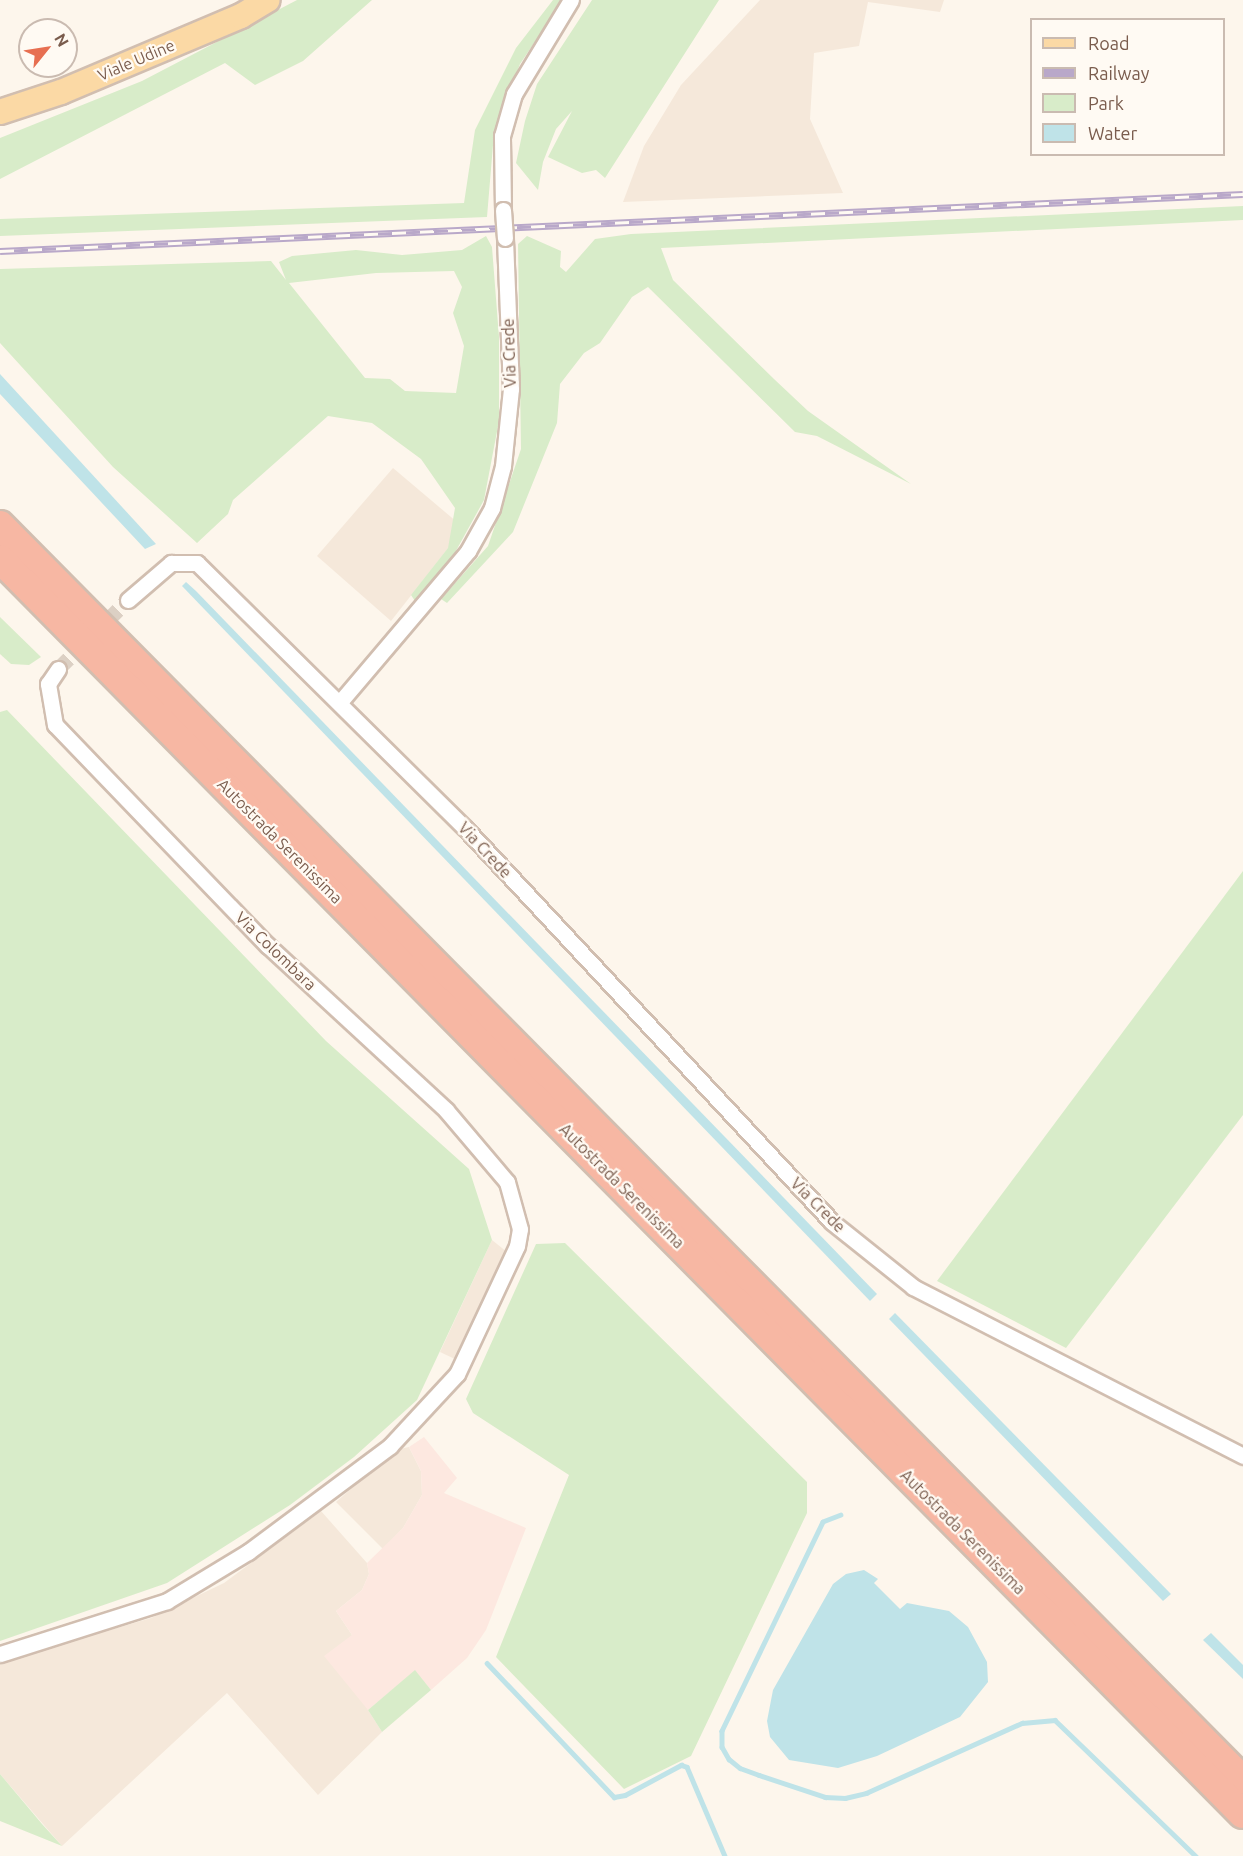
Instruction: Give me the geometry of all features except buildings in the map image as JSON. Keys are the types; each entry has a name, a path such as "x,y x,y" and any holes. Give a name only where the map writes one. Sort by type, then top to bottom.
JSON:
{"highway":[{"name":"Autostrada Serenissima","path":"0,525 1243,1780"},
{"name":"Autostrada Serenissima","path":"0,559 1243,1814"}],"main road":[{"name":"Viale Udine","path":"0,112 72,88 241,16 268,0"}],"street":[{"name":"Via Crede","path":"571,0 514,94 502,136 503,210 512,389 503,466 492,508 468,551 340,702 465,828 832,1222 913,1287 1243,1456"},
{"path":"128,600 171,563 197,563 340,702"},
{"name":"Via Colombara","path":"0,1654 166,1601 248,1552 390,1446 457,1374 517,1246 520,1229 507,1182 446,1110 268,946 55,725 48,684 58,669"}],"shaded area":[{"path":"760,0 944,0 940,12 868,2 859,46 814,53 810,119 843,193 623,202 644,146 681,85"},
{"path":"393,468 464,528 391,621 317,556"},
{"path":"492,1240 507,1252 457,1360 440,1352"},
{"path":"424,1437 457,1478 444,1493 526,1528 486,1630 467,1658 431,1690 415,1671 368,1710 324,1656 352,1635 336,1611 362,1590 369,1574 367,1563 403,1528 422,1495 421,1471 409,1447"},
{"path":"409,1447 421,1471 422,1495 403,1528 383,1549 336,1502 395,1450"},
{"path":"321,1511 367,1563 369,1574 362,1590 336,1611 352,1635 368,1710 382,1732 318,1795 227,1693 62,1846 0,1774 0,1662 151,1618 224,1583"}],"green space":[{"path":"297,0 372,0 303,61 255,85 225,63 0,179 0,138 142,81"},
{"path":"553,0 563,0 520,64 494,133 487,217 0,236 0,219 464,203 475,130 516,48"},
{"path":"592,0 719,0 605,178 596,170 582,173 548,157 572,111 556,129 543,162 538,190 516,163 525,121 537,84"},
{"path":"1243,206 1243,220 661,248 673,280 774,379 808,411 911,484 817,436 795,432 648,287 632,297 600,343 584,353 560,384 557,423 513,532 447,603 441,599 488,546 521,449 518,244 527,236 561,251 560,267 566,272 595,239 631,234"},
{"path":"486,236 492,247 499,337 499,421 484,500 452,558 415,601 411,595 448,548 455,508 421,459 372,423 328,416 233,500 228,514 197,543 113,467 0,343 0,269 271,261 286,280 279,262 292,256 356,250 402,255 462,250","holes":["454,271 462,287 453,313 464,346 456,393 405,391 390,379 365,378 289,283 376,273"]},
{"path":"0,617 41,657 29,665 11,664 0,654"},
{"path":"7,710 326,1041 469,1169 492,1240 417,1400 354,1457 290,1505 167,1583 0,1641 0,712"},
{"path":"1243,871 1243,1115 1066,1348 937,1281"},
{"path":"565,1243 807,1482 807,1513 691,1756 624,1789 496,1657 569,1475 473,1413 466,1399 536,1244"},
{"path":"415,1670 431,1690 382,1732 368,1710"},
{"path":"0,1774 42,1824 62,1846 0,1821"}],"water":[{"path":"0,374 156,544 145,549 0,394"},
{"path":"186,582 877,1294 870,1301 182,586"},
{"path":"895,1313 1171,1594 1163,1601 889,1319"},
{"path":"864,1570 878,1579 874,1583 900,1609 907,1603 949,1611 968,1627 987,1662 988,1682 960,1717 877,1756 838,1768 789,1760 770,1737 767,1721 773,1690 833,1584 846,1574"},
{"path":"1211,1633 1243,1665 1243,1679 1203,1640"}],"waterway":[{"path":"841,1515 823,1522 722,1731 722,1747 729,1759 740,1768 759,1775 825,1797 845,1798 866,1793 1022,1723 1055,1720 1196,1856"},
{"path":"487,1663 614,1797 625,1795 681,1765 687,1767 725,1856"}],"tunnel":[{"path":"58,669 128,600"}],"railway":[{"path":"0,251 1243,194"}]}
